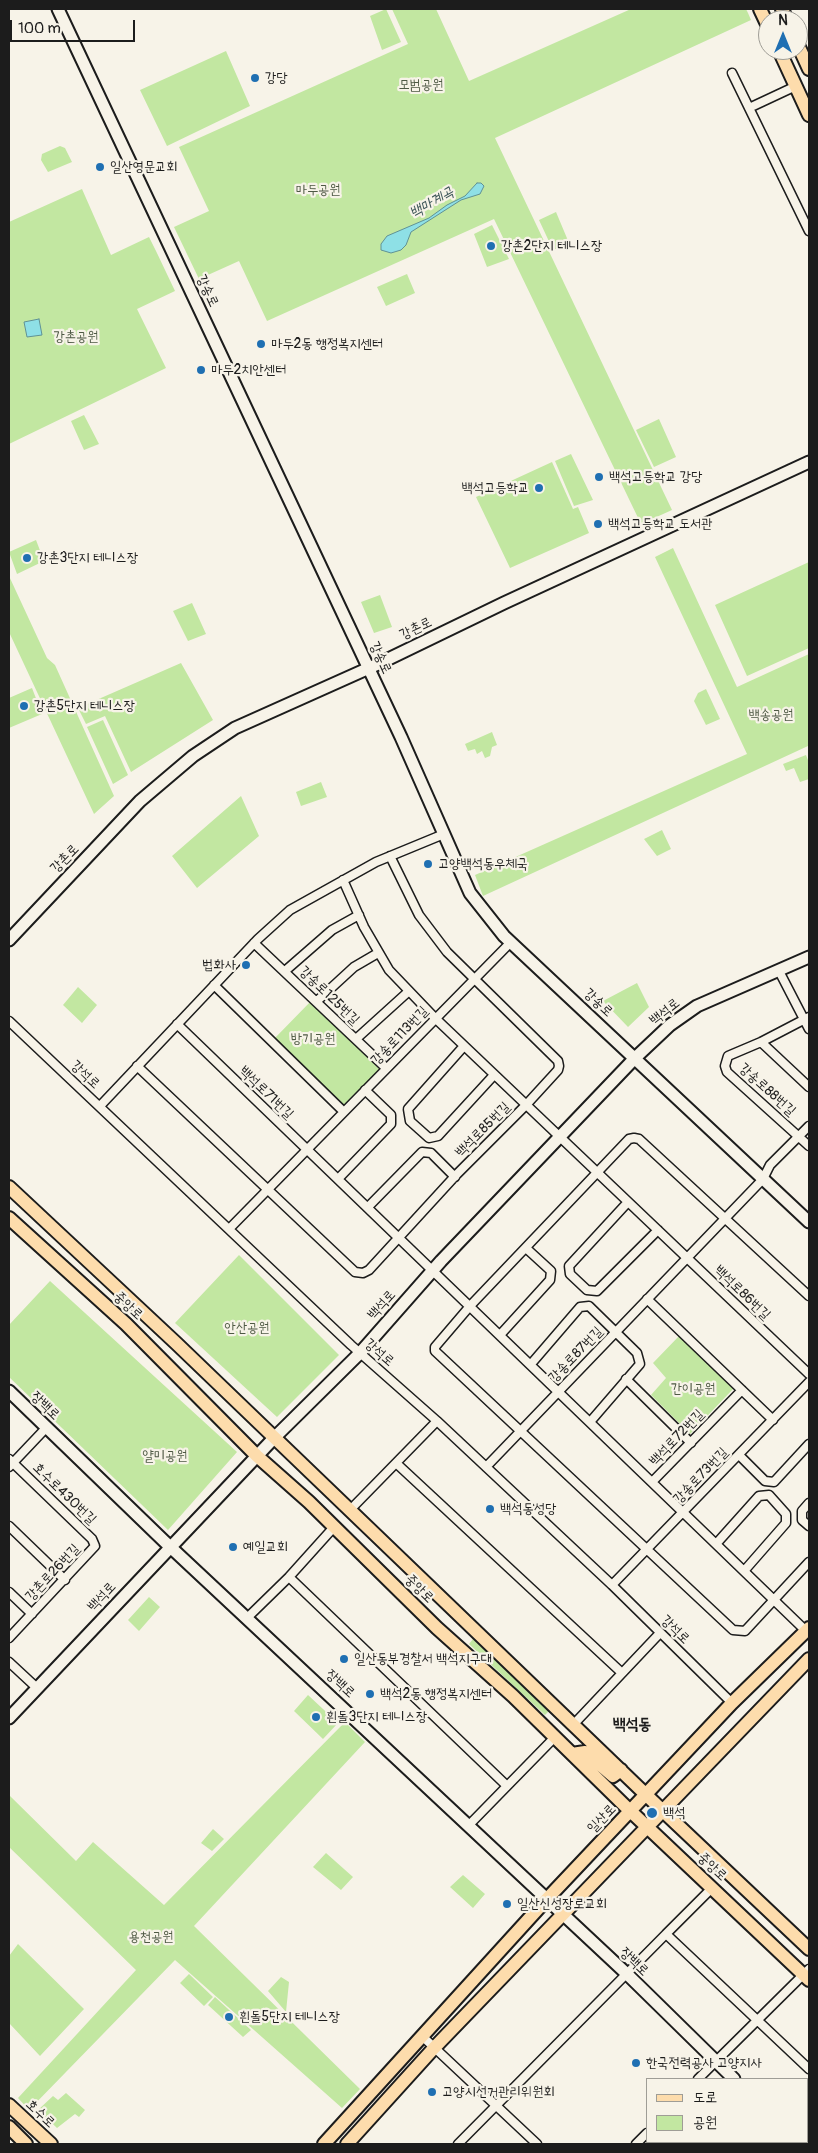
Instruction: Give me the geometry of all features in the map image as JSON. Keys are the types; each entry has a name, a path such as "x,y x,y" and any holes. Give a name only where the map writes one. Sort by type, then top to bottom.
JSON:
{"main road":[{"name":"강송로","path":"58,9 368,668 470,893 511,942 809,1222"},
{"path":"784,60 809,115"},
{"name":"강촌로","path":"9,940 140,801 192,756 234,728 368,668 504,602 809,462"},
{"name":"백석로","path":"9,1718 274,1438 360,1353 433,1270 634,1058 670,1025 697,1006 809,957"},
{"name":"중앙로","path":"9,1187 809,1949"},
{"name":"중앙로","path":"9,1218 126,1324 257,1456 334,1527 437,1628 555,1736 630,1811 712,1888 808,1975"},
{"name":"장백로","path":"9,1391 170,1547 628,1975 733,2078"},
{"name":"일산로","path":"324,2144 546,1900 732,1703 808,1630"},
{"path":"347,2144 434,2048 664,1812 809,1659"},
{"path":"572,1754 584,1752 613,1776 621,1770"},
{"name":"호수로","path":"9,2105 51,2144"},
{"path":"9,2127 26,2144"}],"street":[{"path":"732,73 808,226"},
{"path":"749,108 796,86"},
{"path":"100,1106 254,942 290,910 390,856 444,834"},
{"path":"390,856 420,915 435,937 558,1061 558,1070 526,1105"},
{"name":"백석로85번길","path":"343,880 378,953 389,970 435,1018 560,1137"},
{"path":"285,971 332,930 359,915"},
{"name":"강송로125번길","path":"254,942 317,1000 386,1068"},
{"name":"강송로113번길","path":"230,1228 511,942"},
{"path":"317,1000 354,967 378,953"},
{"path":"779,971 806,1018 809,1030"},
{"path":"214,985 344,1112"},
{"path":"356,1039 409,991"},
{"path":"806,1018 761,1042 809,1086"},
{"name":"강석로","path":"9,1021 360,1353 437,1421 612,1585 732,1703"},
{"name":"백석로71번길","path":"177,1024 433,1270"},
{"name":"강송로88번길","path":"761,1042 728,1056 725,1059 728,1072 809,1146"},
{"name":"백석로85번길","path":"464,1046 408,1109 410,1121 428,1138 438,1136 494,1075"},
{"path":"137,1066 204,1127 355,1272 363,1273 369,1270 456,1175 431,1154 422,1152 368,1208"},
{"path":"338,1179 392,1124 391,1115 366,1090"},
{"name":"백석로85번길","path":"456,1175 526,1105"},
{"name":"강송로88번길","path":"763,1178 770,1165 809,1126"},
{"name":"백석로86번길","path":"560,1137 809,1374"},
{"path":"809,1296 789,1275 639,1139 629,1139 598,1174 470,1306 435,1347 435,1351 522,1430 733,1630 745,1631 809,1562"},
{"name":"강송로87번길","path":"486,1467 763,1178"},
{"path":"628,1202 569,1266 570,1274 587,1290 597,1291 658,1230"},
{"path":"500,1334 550,1280 551,1271 527,1248"},
{"name":"백석로72번길","path":"433,1270 774,1600 808,1630"},
{"path":"647,1299 773,1420"},
{"path":"530,1364 580,1307 589,1306 637,1353 640,1364 590,1422"},
{"path":"626,1379 691,1442"},
{"name":"강송로73번길","path":"612,1585 809,1382"},
{"name":"백석로72번길","path":"652,1482 742,1390"},
{"path":"350,1510 437,1421"},
{"name":"호수로430번길","path":"46,1428 10,1463 92,1539 95,1546"},
{"path":"739,1455 764,1481 774,1482 809,1444"},
{"path":"396,1463 622,1673"},
{"path":"716,1544 759,1496 769,1495 786,1514 786,1523 744,1571"},
{"path":"809,1503 802,1511 802,1520 809,1526"},
{"path":"9,1526 65,1580"},
{"path":"247,1618 289,1577 334,1527"},
{"name":"강촌로26번길","path":"9,1638 95,1546"},
{"path":"289,1577 506,1785"},
{"path":"9,1592 32,1614"},
{"path":"573,1725 660,1634"},
{"path":"9,1662 37,1688"},
{"path":"468,1826 555,1736"},
{"path":"458,2144 495,2105 628,1975 712,1888"},
{"path":"666,1934 809,2069"},
{"path":"699,2078 758,2020 808,1975"},
{"path":"422,2036 537,2144"},
{"path":"636,2144 646,2134"}],"green space":[{"path":"386,9 401,42 382,50 370,16"},
{"name":"마두공원","path":"392,9 436,9 469,81 631,9 746,9 751,20 495,138 672,510 641,524 494,219 267,321 239,261 199,279 174,227 209,211 179,147 408,44"},
{"path":"226,51 250,106 167,146 140,90"},
{"path":"60,146 65,148 72,162 48,172 41,160 42,154"},
{"name":"강촌공원","path":"82,189 111,255 149,237 175,291 137,309 166,368 9,444 9,222"},
{"path":"556,212 569,243 553,250 539,220"},
{"name":"강촌2단지 테니스장","path":"492,225 509,259 487,267 474,234"},
{"path":"407,274 415,293 386,306 377,287"},
{"path":"84,415 99,444 84,450 71,421"},
{"path":"659,419 676,457 654,467 636,430"},
{"path":"571,454 593,500 574,506 555,461"},
{"path":"552,462 573,509 578,507 589,533 510,568 476,497"},
{"name":"강촌3단지 테니스장","path":"36,540 44,561 17,574 9,552"},
{"name":"백송공원","path":"673,548 737,687 809,654 809,749 808,746 483,896 475,875 747,754 655,557"},
{"path":"809,562 809,648 747,676 715,605"},
{"path":"9,576 47,658 55,665 114,796 94,814 9,632"},
{"path":"380,595 392,627 374,633 361,602"},
{"path":"192,603 206,634 188,641 173,611"},
{"path":"181,663 213,720 131,772 105,716 86,724 78,708"},
{"name":"강촌5단지 테니스장","path":"32,688 42,714 9,728 9,698"},
{"path":"706,689 720,719 706,725 694,701 698,693"},
{"path":"103,720 128,775 113,784 87,727"},
{"path":"492,732 497,745 492,747 490,756 485,758 482,751 477,754 475,749 468,751 465,744"},
{"path":"806,755 809,763 809,779 800,782 794,768 786,771 783,764"},
{"path":"321,782 327,797 301,806 296,792"},
{"path":"241,796 259,836 197,888 172,856"},
{"path":"662,830 671,849 657,856 644,839"},
{"path":"637,983 649,1007 628,1027 603,1001"},
{"path":"78,987 97,1005 82,1023 63,1005"},
{"name":"방기공원","path":"312,1000 380,1070 345,1106 273,1040"},
{"name":"안산공원","path":"239,1255 339,1355 277,1417 175,1323"},
{"name":"얄미공원","path":"50,1281 237,1452 168,1530 9,1377 9,1325"},
{"name":"간이공원","path":"680,1335 734,1388 690,1434 651,1395 666,1378 653,1363"},
{"path":"149,1597 160,1607 139,1631 128,1620"},
{"path":"473,1639 549,1711 545,1715 469,1644"},
{"name":"흰돌3단지 테니스장","path":"308,1695 338,1723 323,1739 294,1711"},
{"name":"용천공원","path":"345,1722 365,1742 194,1926 360,2089 342,2108 175,1960 29,2110 18,2098 136,1970 9,1847 9,1795 76,1861 93,1842 164,1905"},
{"path":"213,1829 224,1839 212,1851 201,1843"},
{"path":"326,1853 353,1877 341,1890 313,1867"},
{"path":"463,1875 485,1894 473,1908 450,1887"},
{"path":"18,1944 84,2009 40,2056 9,2023 9,1956"},
{"path":"189,1974 213,1997 204,2006 180,1983"},
{"path":"281,1977 289,1982 286,2012 268,1991"},
{"name":"흰돌5단지 테니스장","path":"215,1997 251,2030 243,2037 208,2005"},
{"path":"66,2093 85,2110 79,2117 75,2114 57,2128 38,2110 53,2096 58,2100"}],"water":[{"path":"477,183 481,183 484,186 480,194 461,200 411,232 406,245 401,250 391,253 381,250 381,244 387,236 429,218 447,205 465,196"},
{"path":"39,319 42,335 27,337 24,322"}],"place":[{"name":"강당","path":"255,78"},
{"name":"일산영문교회","path":"100,167"},
{"name":"강촌2단지 테니스장","path":"491,246"},
{"name":"마두2동 행정복지센터","path":"261,344"},
{"name":"마두2치안센터","path":"201,370"},
{"name":"백석고등학교 강당","path":"599,477"},
{"name":"백석고등학교","path":"539,488"},
{"name":"백석고등학교 도서관","path":"598,524"},
{"name":"강촌3단지 테니스장","path":"27,558"},
{"name":"강촌5단지 테니스장","path":"24,706"},
{"name":"고양백석동우체국","path":"428,864"},
{"name":"법화사","path":"246,965"},
{"name":"백석동성당","path":"490,1509"},
{"name":"예일교회","path":"233,1547"},
{"name":"일산동부경찰서 백석지구대","path":"344,1659"},
{"name":"백석2동 행정복지센터","path":"370,1694"},
{"name":"흰돌3단지 테니스장","path":"316,1717"},
{"name":"백석","path":"652,1813"},
{"name":"일산신성장로교회","path":"507,1904"},
{"name":"흰돌5단지 테니스장","path":"229,2017"},
{"name":"한국전력공사 고양지사","path":"636,2063"},
{"name":"고양시선거관리위원회","path":"432,2092"}],"district":[{"name":"백석동","path":"632,1725"}],"park label":[{"name":"모범공원","path":"421,85"}],"water label":[{"name":"백마계곡","path":"432,203"}]}
